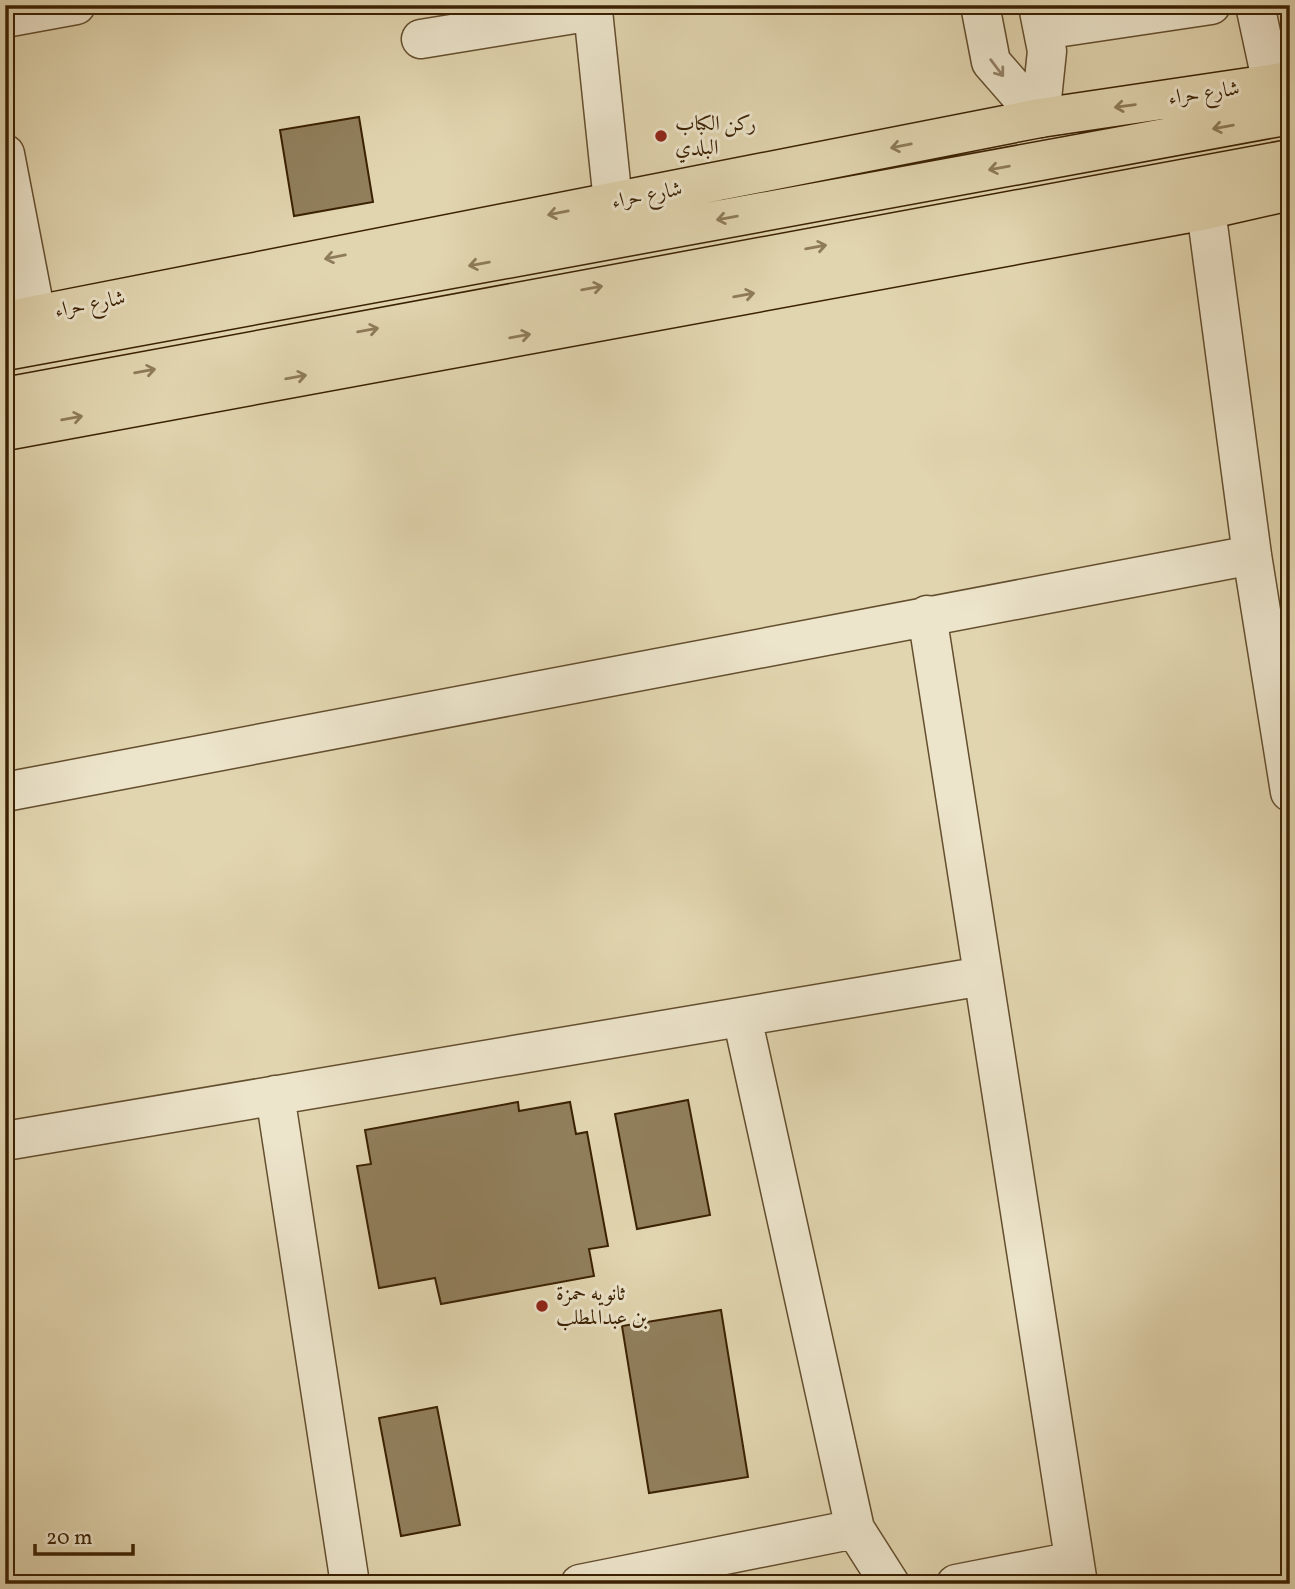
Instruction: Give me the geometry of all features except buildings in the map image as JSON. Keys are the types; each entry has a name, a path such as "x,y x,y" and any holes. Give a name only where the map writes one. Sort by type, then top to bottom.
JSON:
{"main road":[{"name":"شارع حراء","path":"21,318 1040,118 1284,93"},
{"name":"شارع حراء","path":"5,351 1284,93"},
{"path":"5,397 1290,159"},
{"path":"5,431 1206,210 1290,191"}],"street":[{"path":"5,18 76,5"},
{"path":"980,5 991,62 1040,118"},
{"path":"1040,118 1047,51 1041,18 1211,5"},
{"path":"1255,5 1284,93"},
{"path":"421,39 594,8 613,202"},
{"path":"5,154 21,318"},
{"path":"1206,210 1252,555 1290,792"},
{"path":"5,792 1252,555"},
{"path":"927,615 1076,1572 956,1584"},
{"path":"5,1141 983,976"},
{"path":"741,1017 855,1529 890,1584"},
{"path":"275,1095 350,1584"},
{"path":"580,1584 855,1529"}],"place":[{"name":"ركن الكباب البلدي","path":"661,136"},
{"name":"ثانويه حمزة بن عبدالمطلب","path":"542,1306"}]}
